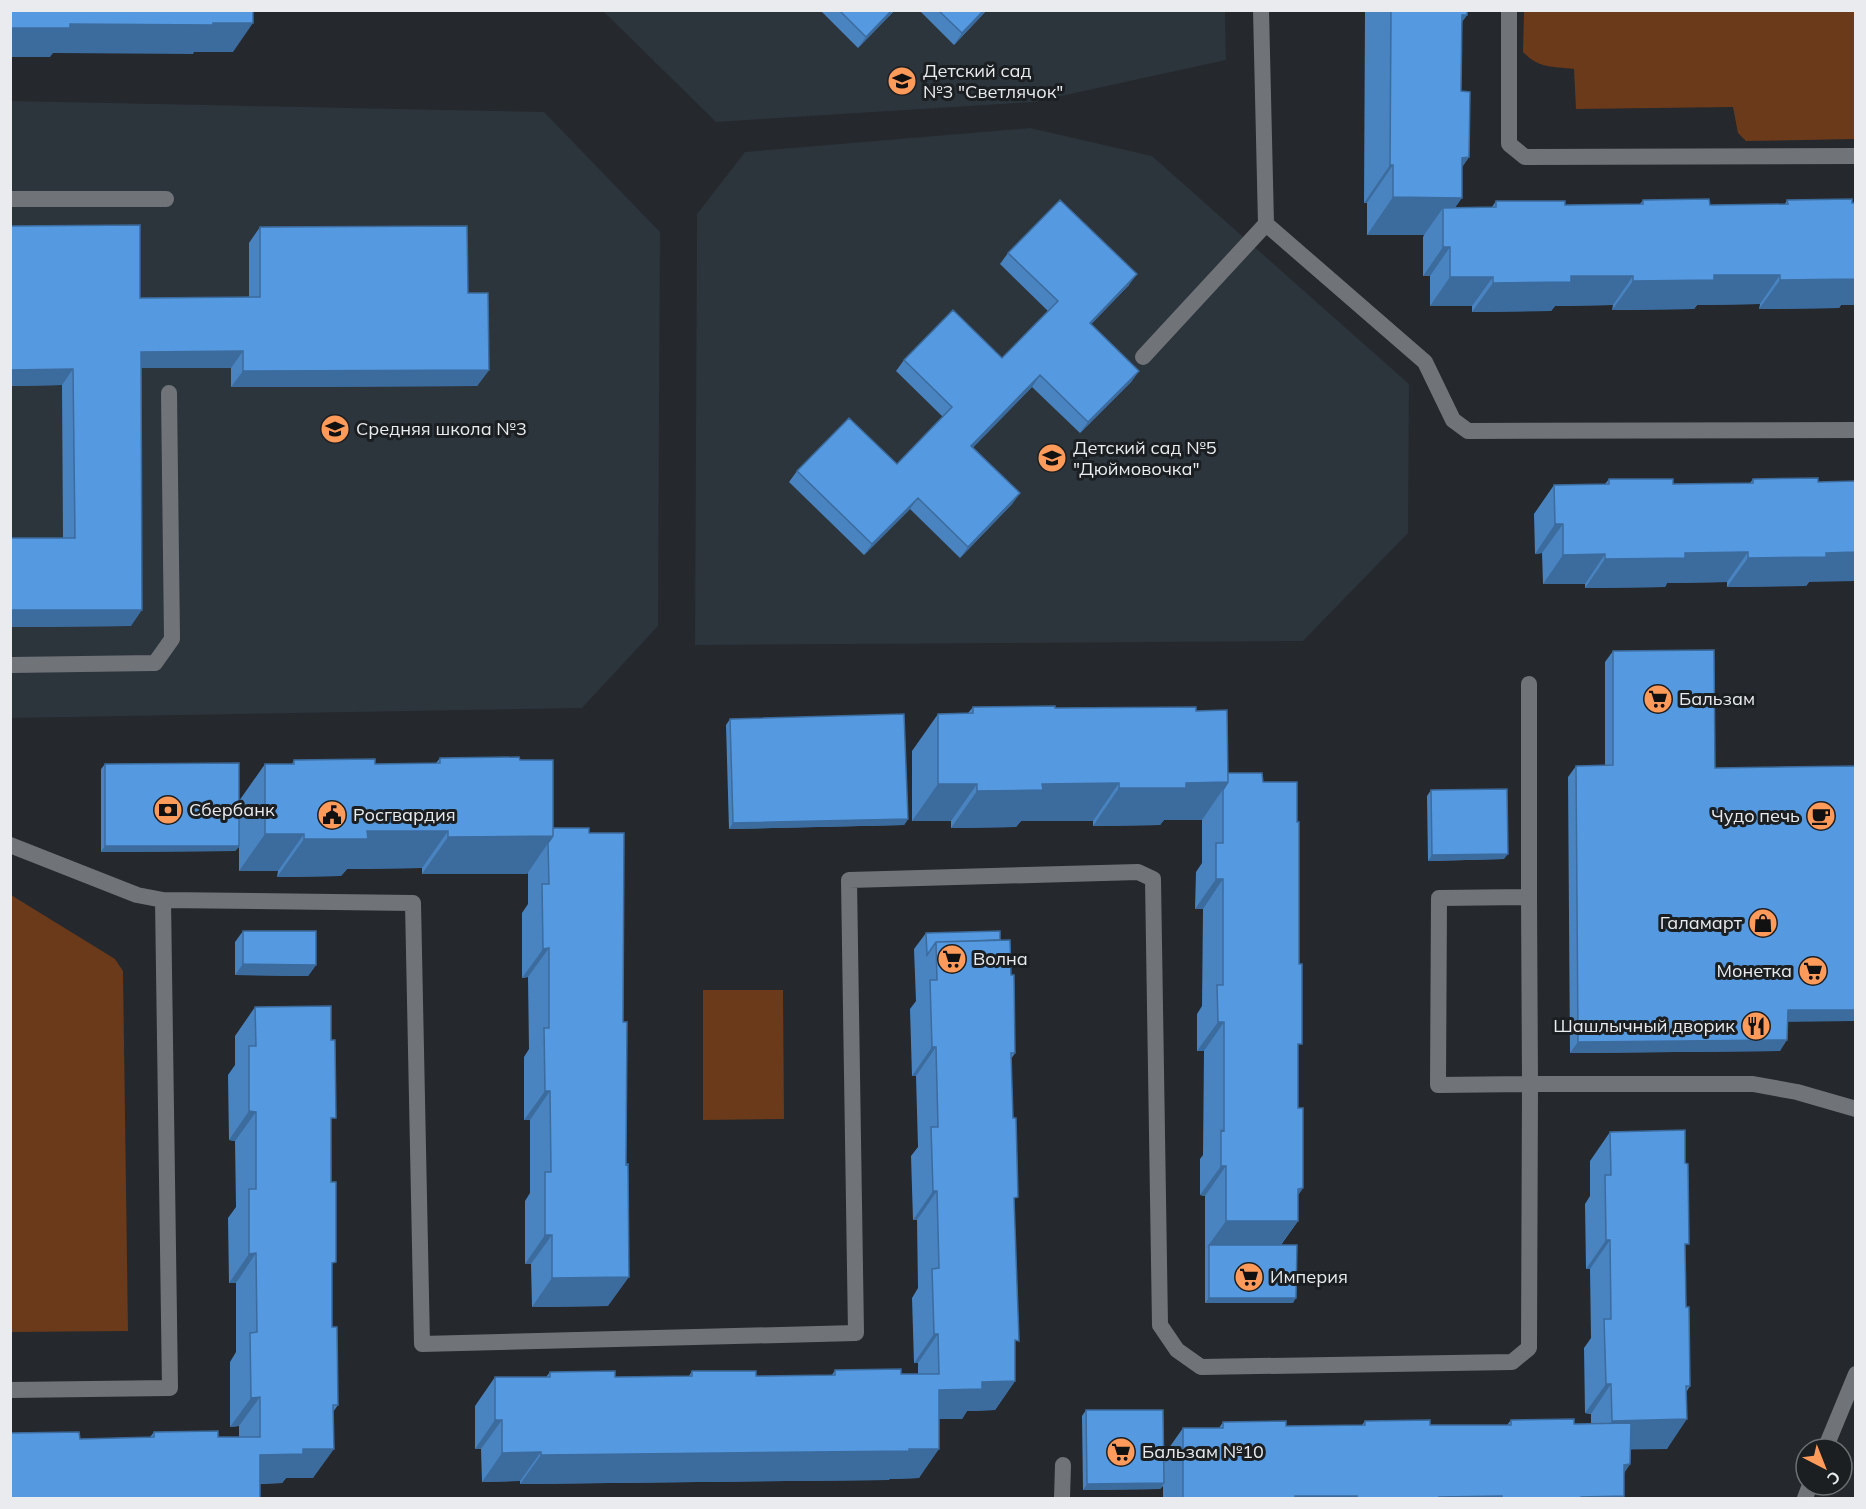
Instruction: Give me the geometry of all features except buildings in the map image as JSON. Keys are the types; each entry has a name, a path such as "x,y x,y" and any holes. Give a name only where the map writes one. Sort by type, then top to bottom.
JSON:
{"street":[{"path":"1143,357 1266,224 1261,10"},
{"path":"1509,10 1509,144 1525,157 1856,156"},
{"path":"10,199 166,200"},
{"path":"1266,224 1425,362 1453,420 1468,431 1856,430"},
{"path":"10,665 155,663 172,639 169,393"},
{"path":"10,845 137,895 163,900 413,903 422,1344 856,1333 849,880 1138,872 1152,879 1160,1325 1177,1350 1202,1367 1512,1362 1528,1348 1529,684"},
{"path":"1529,897 1438,898 1438,1085 1753,1084 1797,1092 1856,1109"},
{"path":"10,1390 170,1388 163,900"},
{"path":"1830,1437 1856,1374"},
{"path":"1062,1498 1063,1465"}],"shaded area":[{"name":"Детский сад №3 \"Светлячок\"","path":"603,11 1225,11 1226,60 1034,102 716,122"},
{"path":"1524,11 1855,11 1855,139 1746,141 1738,133 1733,107 1576,109 1574,69 1541,64 1523,52"},
{"name":"Средняя школа №3","path":"11,101 544,112 660,232 658,626 582,708 11,718"},
{"name":"Детский сад №5 \"Дюймовочка\"","path":"1030,128 1152,156 1409,384 1408,533 1303,641 695,645 697,214 745,152"},
{"path":"11,895 115,959 123,971 128,1331 11,1332"},
{"path":"703,990 783,990 784,1119 703,1120"}],"place":[{"name":"Детский сад №3 \"Светлячок\"","path":"902,81"},
{"name":"Средняя школа №3","path":"335,429"},
{"name":"Детский сад №5 \"Дюймовочка\"","path":"1052,458"},
{"name":"Бальзам","path":"1658,699"},
{"name":"Сбербанк","path":"168,810"},
{"name":"Росгвардия","path":"332,815"},
{"name":"Чудо печь","path":"1821,816"},
{"name":"Галамарт","path":"1763,923"},
{"name":"Волна","path":"952,959"},
{"name":"Монетка","path":"1813,971"},
{"name":"Шашлычный дворик","path":"1756,1026"},
{"name":"Империя","path":"1249,1277"},
{"name":"Бальзам №10","path":"1121,1452"}]}
